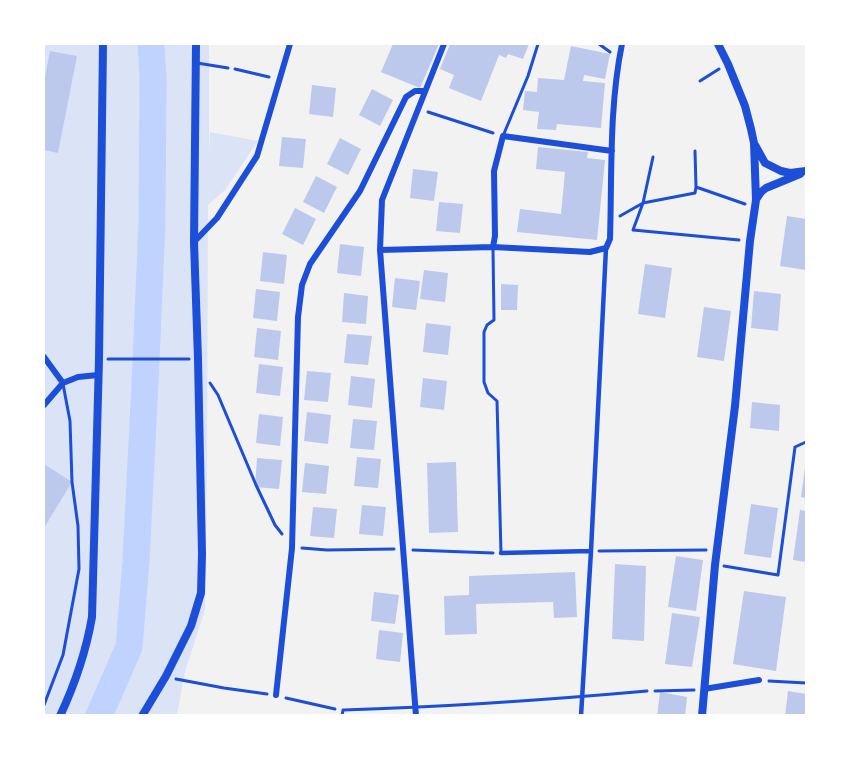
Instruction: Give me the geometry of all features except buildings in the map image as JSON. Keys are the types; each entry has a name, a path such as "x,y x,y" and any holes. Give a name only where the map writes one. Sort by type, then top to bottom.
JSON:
{"main road":[{"path":"60,716 76,681 87,648 92,617 103,44"},
{"path":"142,716 166,676 191,626 201,593 194,242 196,44"}],"street":[{"path":"194,242 217,218 257,156 290,44"},
{"path":"416,716 380,250 382,200 444,44"},
{"path":"702,716 715,565 735,406 750,241 756,204 752,129 745,106 718,44"},
{"path":"581,716 606,248 610,239 616,76 622,45"},
{"path":"276,695 292,548 298,317 302,285 310,264 360,190 406,97 415,91 425,91"},
{"path":"493,247 495,236 494,171 503,136 612,151"},
{"path":"754,143 765,163 790,173 805,171"},
{"path":"756,204 761,192 766,188 805,171"},
{"path":"380,250 493,247 590,252 606,248"},
{"path":"44,357 63,383"},
{"path":"44,405 63,383 78,377 98,375"},
{"path":"501,553 591,551"},
{"path":"704,689 759,680"}],"lane":[{"path":"503,136 528,76 538,44"},
{"path":"195,63 228,68"},
{"path":"493,247 494,320 484,332 484,382 488,393 497,401 501,553"},
{"path":"44,705 63,655 79,569 70,422 63,383"},
{"path":"342,716 343,710 416,708 647,691"}],"path":[{"path":"700,81 728,64"},
{"path":"228,68 280,79"},
{"path":"417,109 503,136"},
{"path":"610,221 643,203 695,193 695,151"},
{"path":"653,157 643,203 633,230 750,241"},
{"path":"696,187 756,204"},
{"path":"117,359 177,359"},
{"path":"208,379 218,395 275,525 292,548"},
{"path":"715,565 778,575 795,447 807,442"},
{"path":"591,551 717,550"},
{"path":"166,676 224,688 276,695 343,710"},
{"path":"759,680 807,683"},
{"path":"647,691 704,689"}],"shaded area":[{"path":"44,44 209,44 209,151 210,132 258,141 225,190 208,205 205,610 185,671 177,715 44,715"}],"waterway":[{"path":"99,716 129,647 136,561 152,223 153,78 151,44"}]}
